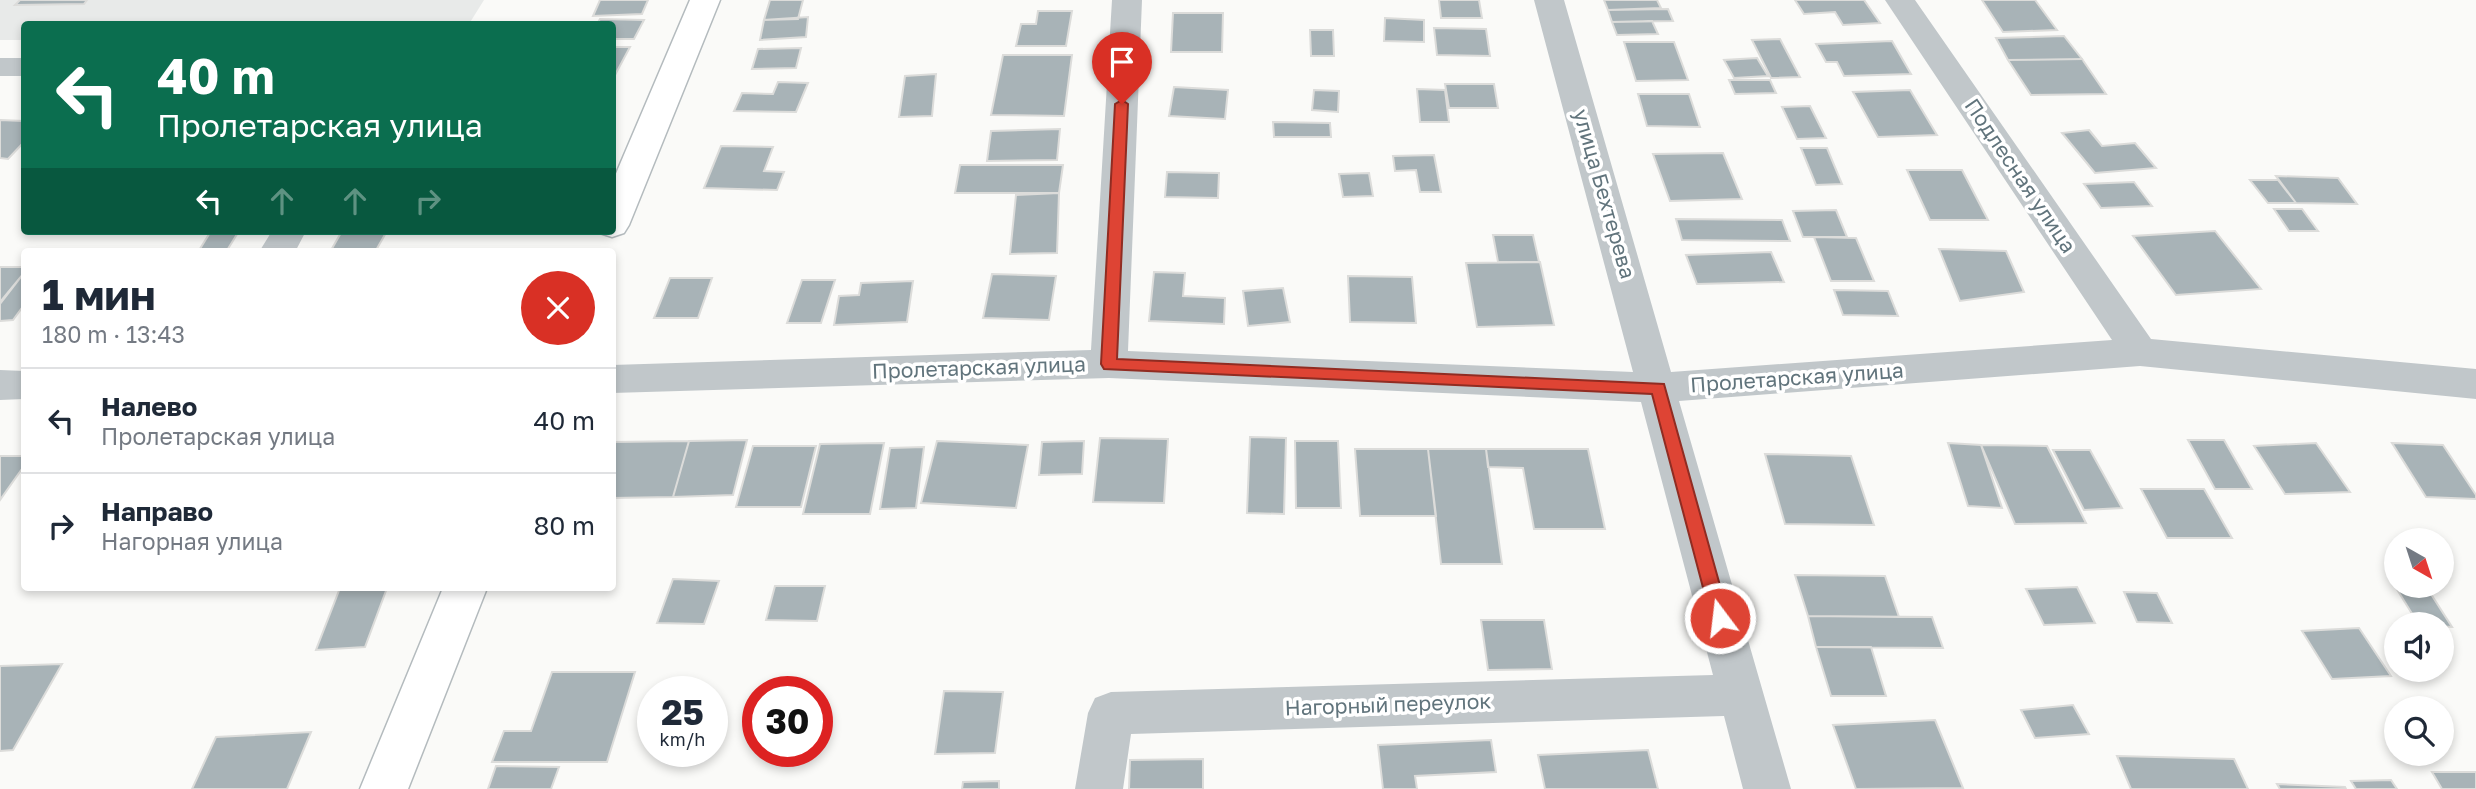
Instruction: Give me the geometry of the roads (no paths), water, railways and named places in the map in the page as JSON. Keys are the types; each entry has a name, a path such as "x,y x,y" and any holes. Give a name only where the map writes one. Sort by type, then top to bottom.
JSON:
{"street":[{"path":"616,215 705,0"},
{"path":"1109,364 1127,0"},
{"name":"улица Бехтерева","path":"1549,0 1767,789"},
{"name":"Подлесная улица","path":"1900,0 2140,352"},
{"path":"0,67 21,67"},
{"name":"Пролетарская улица","path":"616,379 1109,364 1658,388 2140,352 2476,384"},
{"path":"0,385 21,385"},
{"path":"384,789 464,591"},
{"name":"Нагорный переулок","path":"1099,789 1111,713 1741,695"}]}
